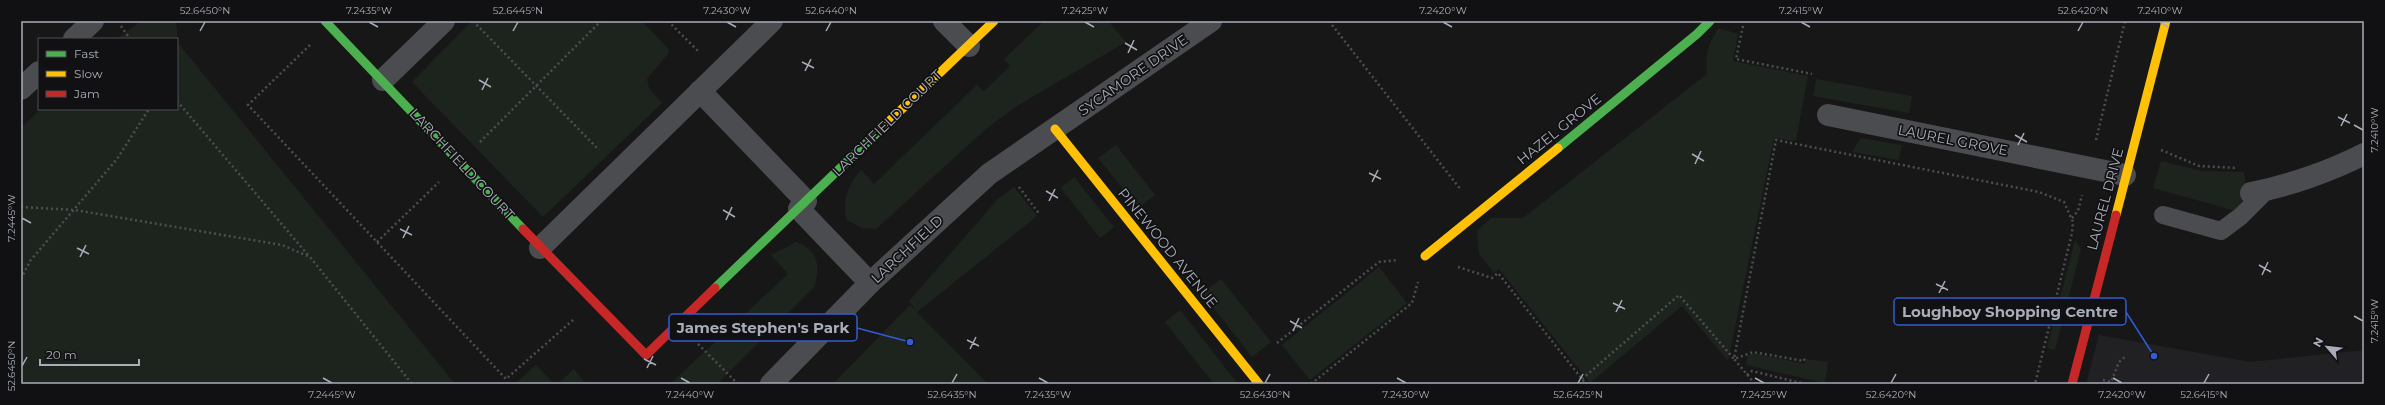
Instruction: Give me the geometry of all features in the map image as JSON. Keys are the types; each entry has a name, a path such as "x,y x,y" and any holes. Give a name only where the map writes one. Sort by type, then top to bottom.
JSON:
{"street":[{"path":"75,38 93,21"},
{"path":"384,80 444,21"},
{"path":"540,248 772,21"},
{"path":"944,21 968,46"},
{"name":"LARCHFIELD COURT","path":"328,23 384,80 540,248 646,355 994,21"},
{"name":"SYCAMORE DRIVE","path":"1055,129 1211,21"},
{"name":"HAZEL GROVE","path":"1425,256 1697,34 1710,21"},
{"name":"LAUREL DRIVE","path":"2072,384 2166,21"},
{"path":"21,89 38,73"},
{"path":"700,91 803,205 870,283"},
{"name":"LAUREL GROVE","path":"1828,115 2125,175"},
{"name":"LARCHFIELD","path":"771,384 870,283 989,174 1055,129"},
{"name":"PINEWOOD AVENUE","path":"1055,129 1259,384"},
{"path":"2259,191 2346,163 2364,154"}],"lane":[{"path":"2163,215 2221,231 2241,216 2259,191"}],"path":[{"path":"473,21 619,171"},
{"path":"378,242 601,21"},
{"path":"668,21 719,72"},
{"path":"1329,21 1479,212"},
{"path":"2072,218 2078,211 2090,168 2125,21"},
{"path":"328,23 248,105 506,379 594,302"},
{"path":"118,24 129,38"},
{"path":"1743,26 1736,59 1812,74"},
{"path":"178,102 310,257 412,384"},
{"path":"21,279 30,261 76,210 117,159 148,110"},
{"path":"2135,139 2199,166 2245,169 2259,191"},
{"path":"1734,359 1776,140 2039,192 2064,202 2072,218 2072,233 2035,384"},
{"path":"1002,165 1040,215"},
{"path":"21,207 76,210 282,244 310,257"},
{"path":"1311,384 1412,303 1425,256"},
{"path":"1277,344 1378,262 1425,256 1492,278 1498,273 1586,384"},
{"path":"1582,378 1679,295 1755,384"},
{"path":"678,324 738,384"},
{"path":"1734,359 1753,352 1804,361 1805,357"},
{"path":"2098,379 2111,382 2119,362 2126,356"},
{"path":"1747,375 1752,371 1805,384"}],"shaded area":[{"path":"141,21 176,21 178,38 118,38"},
{"path":"472,21 642,21 670,51 647,79 649,88 662,103 543,217 412,82"},
{"path":"1044,21 1108,21 1126,42 1017,106 987,128 876,229 862,228 847,220 845,207 847,194 853,181 861,170 874,184 977,85 984,91 1010,66 1004,59"},
{"path":"1719,28 1738,34 1733,61 1808,76 1796,141 1774,138 1728,361 1682,306 1590,383 1499,269 1494,273 1479,254 1477,231 1491,218 1523,218 1707,74 1706,61 1708,50 1712,39"},
{"path":"178,43 455,384 21,384 21,128 40,110 178,110"},
{"path":"1816,79 1912,96 1909,113 1813,96"},
{"path":"1861,138 1902,145 1899,160 1852,152"},
{"path":"1116,145 1155,195 1138,208 1098,158"},
{"path":"2161,161 2202,171 2244,172 2244,192 2236,211 2153,188"},
{"path":"1074,177 1114,227 1100,238 1061,188"},
{"path":"1014,187 1037,216 917,312 909,301 997,200"},
{"path":"2075,240 2081,249 2055,350 2047,348"},
{"path":"796,242 809,249 816,260 817,272 814,287 717,384 670,384 788,274 771,255"},
{"path":"1379,267 1407,303 1310,380 1282,345"},
{"path":"1221,279 1271,342 1252,357 1202,293"},
{"path":"910,305 983,379 988,384 833,384"},
{"path":"1180,310 1238,384 1214,384 1165,322"},
{"path":"2099,335 2250,362 2364,350 2364,384 2086,384"},
{"path":"1753,353 1805,364 1806,359 1828,362 1825,383 1746,365 1748,355"},
{"path":"536,365 554,384 515,384"},
{"path":"574,369 586,384 557,384"}],"traffic: fast":[{"path":"325,21 523,229"},
{"path":"1558,148 1697,34 1710,21"},
{"path":"715,288 881,129"}],"traffic: slow":[{"path":"881,129 994,21"},
{"path":"2116,215 2166,21"},
{"path":"1055,129 1259,384"},
{"path":"1425,256 1558,148"}],"traffic: jam":[{"path":"2072,384 2116,215"},
{"path":"523,229 646,355 715,288"}],"place":[{"name":"James Stephen's Park","path":"910,342"},
{"name":"Loughboy Shopping Centre","path":"2154,356"}]}
